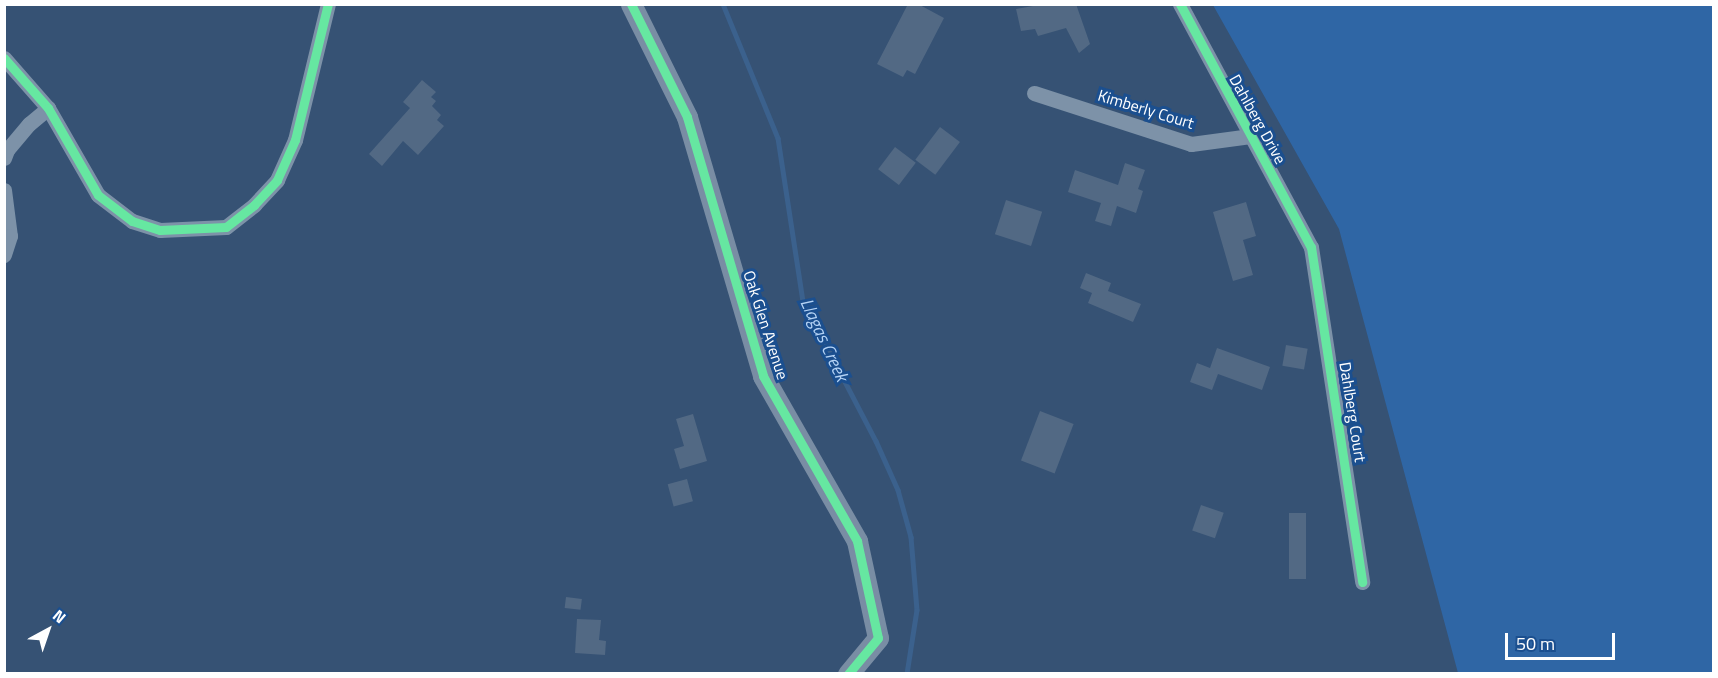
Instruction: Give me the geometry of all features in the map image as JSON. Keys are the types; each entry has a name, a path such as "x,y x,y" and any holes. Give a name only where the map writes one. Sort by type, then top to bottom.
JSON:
{"street":[{"path":"4,58 48,108 98,195 132,221 160,230 226,226 254,205 277,180 295,140 328,4"},
{"name":"Oak Glen Avenue","path":"631,4 687,117 763,376 857,540 878,638 848,674"},
{"name":"Dahlberg Drive","path":"1180,4 1311,247"},
{"name":"Kimberly Court","path":"1034,93 1191,144 1250,136"},
{"path":"4,158 7,150 29,124 48,108"},
{"path":"4,190 10,236 4,255"},
{"name":"Dahlberg Court","path":"1311,247 1362,582"}],"shaded area":[{"path":"1213,5 1713,5 1713,673 1458,673 1339,229"}],"building":[{"path":"908,4 918,4 944,18 915,74 907,70 903,77 877,64"},
{"path":"1044,4 1076,4 1090,44 1079,53 1066,28 1038,36 1035,29 1021,31 1016,9"},
{"path":"422,80 436,92 431,97 436,101 432,106 441,115 437,120 444,126 418,155 403,141 382,166 369,154 410,108 403,102"},
{"path":"940,127 960,142 935,175 915,160"},
{"path":"895,147 916,163 899,185 878,169"},
{"path":"1125,163 1145,170 1138,189 1143,191 1136,213 1117,206 1111,226 1095,221 1101,203 1068,192 1075,170 1118,185"},
{"path":"1006,200 1042,212 1031,246 995,234"},
{"path":"1246,202 1256,236 1243,240 1253,275 1233,281 1213,212"},
{"path":"1086,273 1111,283 1108,291 1141,304 1133,322 1088,303 1092,293 1080,288"},
{"path":"1286,345 1308,349 1304,370 1282,366"},
{"path":"1217,348 1270,367 1262,390 1218,374 1212,390 1190,382 1197,363 1210,368"},
{"path":"1040,411 1074,424 1055,473 1021,460"},
{"path":"693,414 707,461 680,469 674,449 684,446 676,419"},
{"path":"687,479 693,501 674,506 668,484"},
{"path":"1201,505 1224,513 1215,538 1192,531"},
{"path":"1289,513 1306,513 1306,579 1289,579"},
{"path":"566,597 582,599 581,610 565,608"},
{"path":"577,619 601,620 599,640 606,641 605,655 575,653"}],"waterway":[{"name":"Llagas Creek","path":"723,4 778,138 803,301 876,441 898,490 911,537 917,610 907,674"}],"cycle path":[{"path":"4,58 48,108 98,195 132,221 160,230 226,227 254,205 277,180 295,140 328,4"},
{"path":"631,4 687,117 763,376 857,541 878,638 848,674"},
{"path":"1180,4 1311,247 1362,582"}]}
